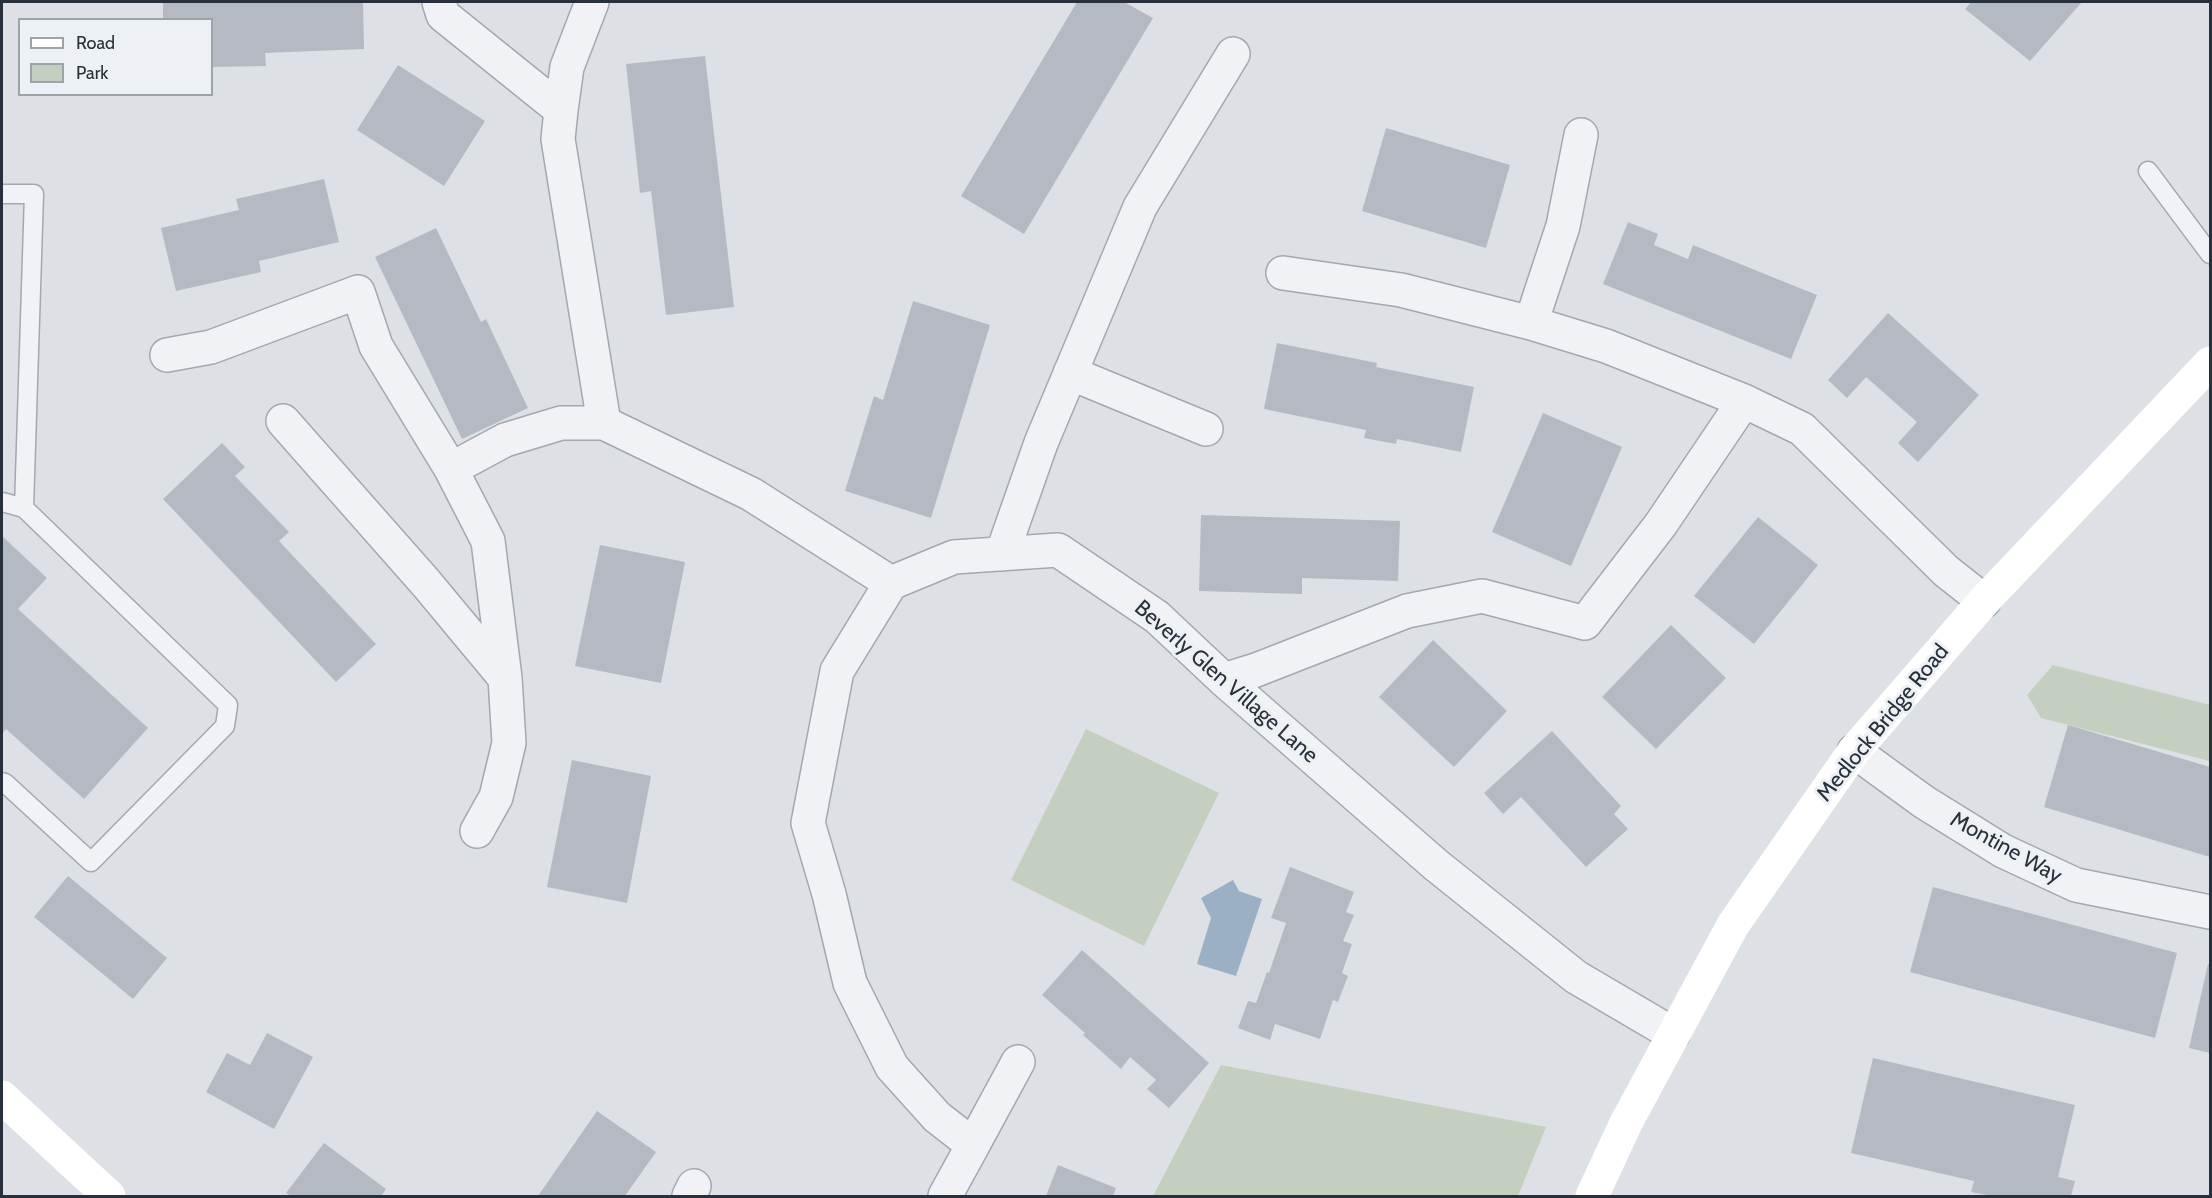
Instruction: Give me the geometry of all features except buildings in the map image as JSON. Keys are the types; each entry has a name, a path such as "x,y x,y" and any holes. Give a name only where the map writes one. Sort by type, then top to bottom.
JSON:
{"main road":[{"name":"Medlock Bridge Road","path":"1592,1197 1626,1123 1733,925 1854,751 1984,601 2207,372"},
{"path":"2,1097 109,1197"}],"street":[{"path":"439,2 443,15 561,110"},
{"path":"592,2 567,67 558,140 604,423"},
{"path":"1002,554 1041,443 1140,207 1233,54"},
{"path":"1532,323 1563,226 1581,135"},
{"path":"1283,273 1401,290 1532,323 1606,346 1744,401 1802,429 1946,571 1984,601"},
{"path":"167,355 211,347 358,292 376,346 451,469 488,541 505,678 509,743 496,797 477,831"},
{"path":"1070,373 1206,429"},
{"path":"1224,680 1256,670 1407,610 1482,596 1585,623 1661,524 1744,401"},
{"path":"283,421 426,583 505,678"},
{"path":"451,469 505,441 561,423 604,423 751,494 891,583 837,671 808,823 829,894 850,982 892,1067 937,1117 972,1145"},
{"name":"Beverly Glen Village Lane","path":"891,583 954,557 1058,550 1157,617 1224,680 1436,864 1576,977 1673,1034"},
{"name":"Montine Way","path":"1854,751 1924,802 2002,851 2076,885 2211,912"},
{"path":"945,1197 1018,1062"}],"lane":[{"path":"2148,171 2211,254"},
{"path":"2,194 34,195 24,508"},
{"path":"2,502 24,508 228,705 225,726 91,862 3,783"}],"green space":[{"path":"2053,665 2210,705 2210,761 2041,718 2027,695"},
{"path":"1086,729 1219,793 1144,946 1011,880"},
{"path":"1221,1065 1546,1127 1518,1196 1153,1196"}],"water":[{"path":"1233,880 1239,891 1262,899 1236,976 1197,964 1211,918 1201,898"}]}
